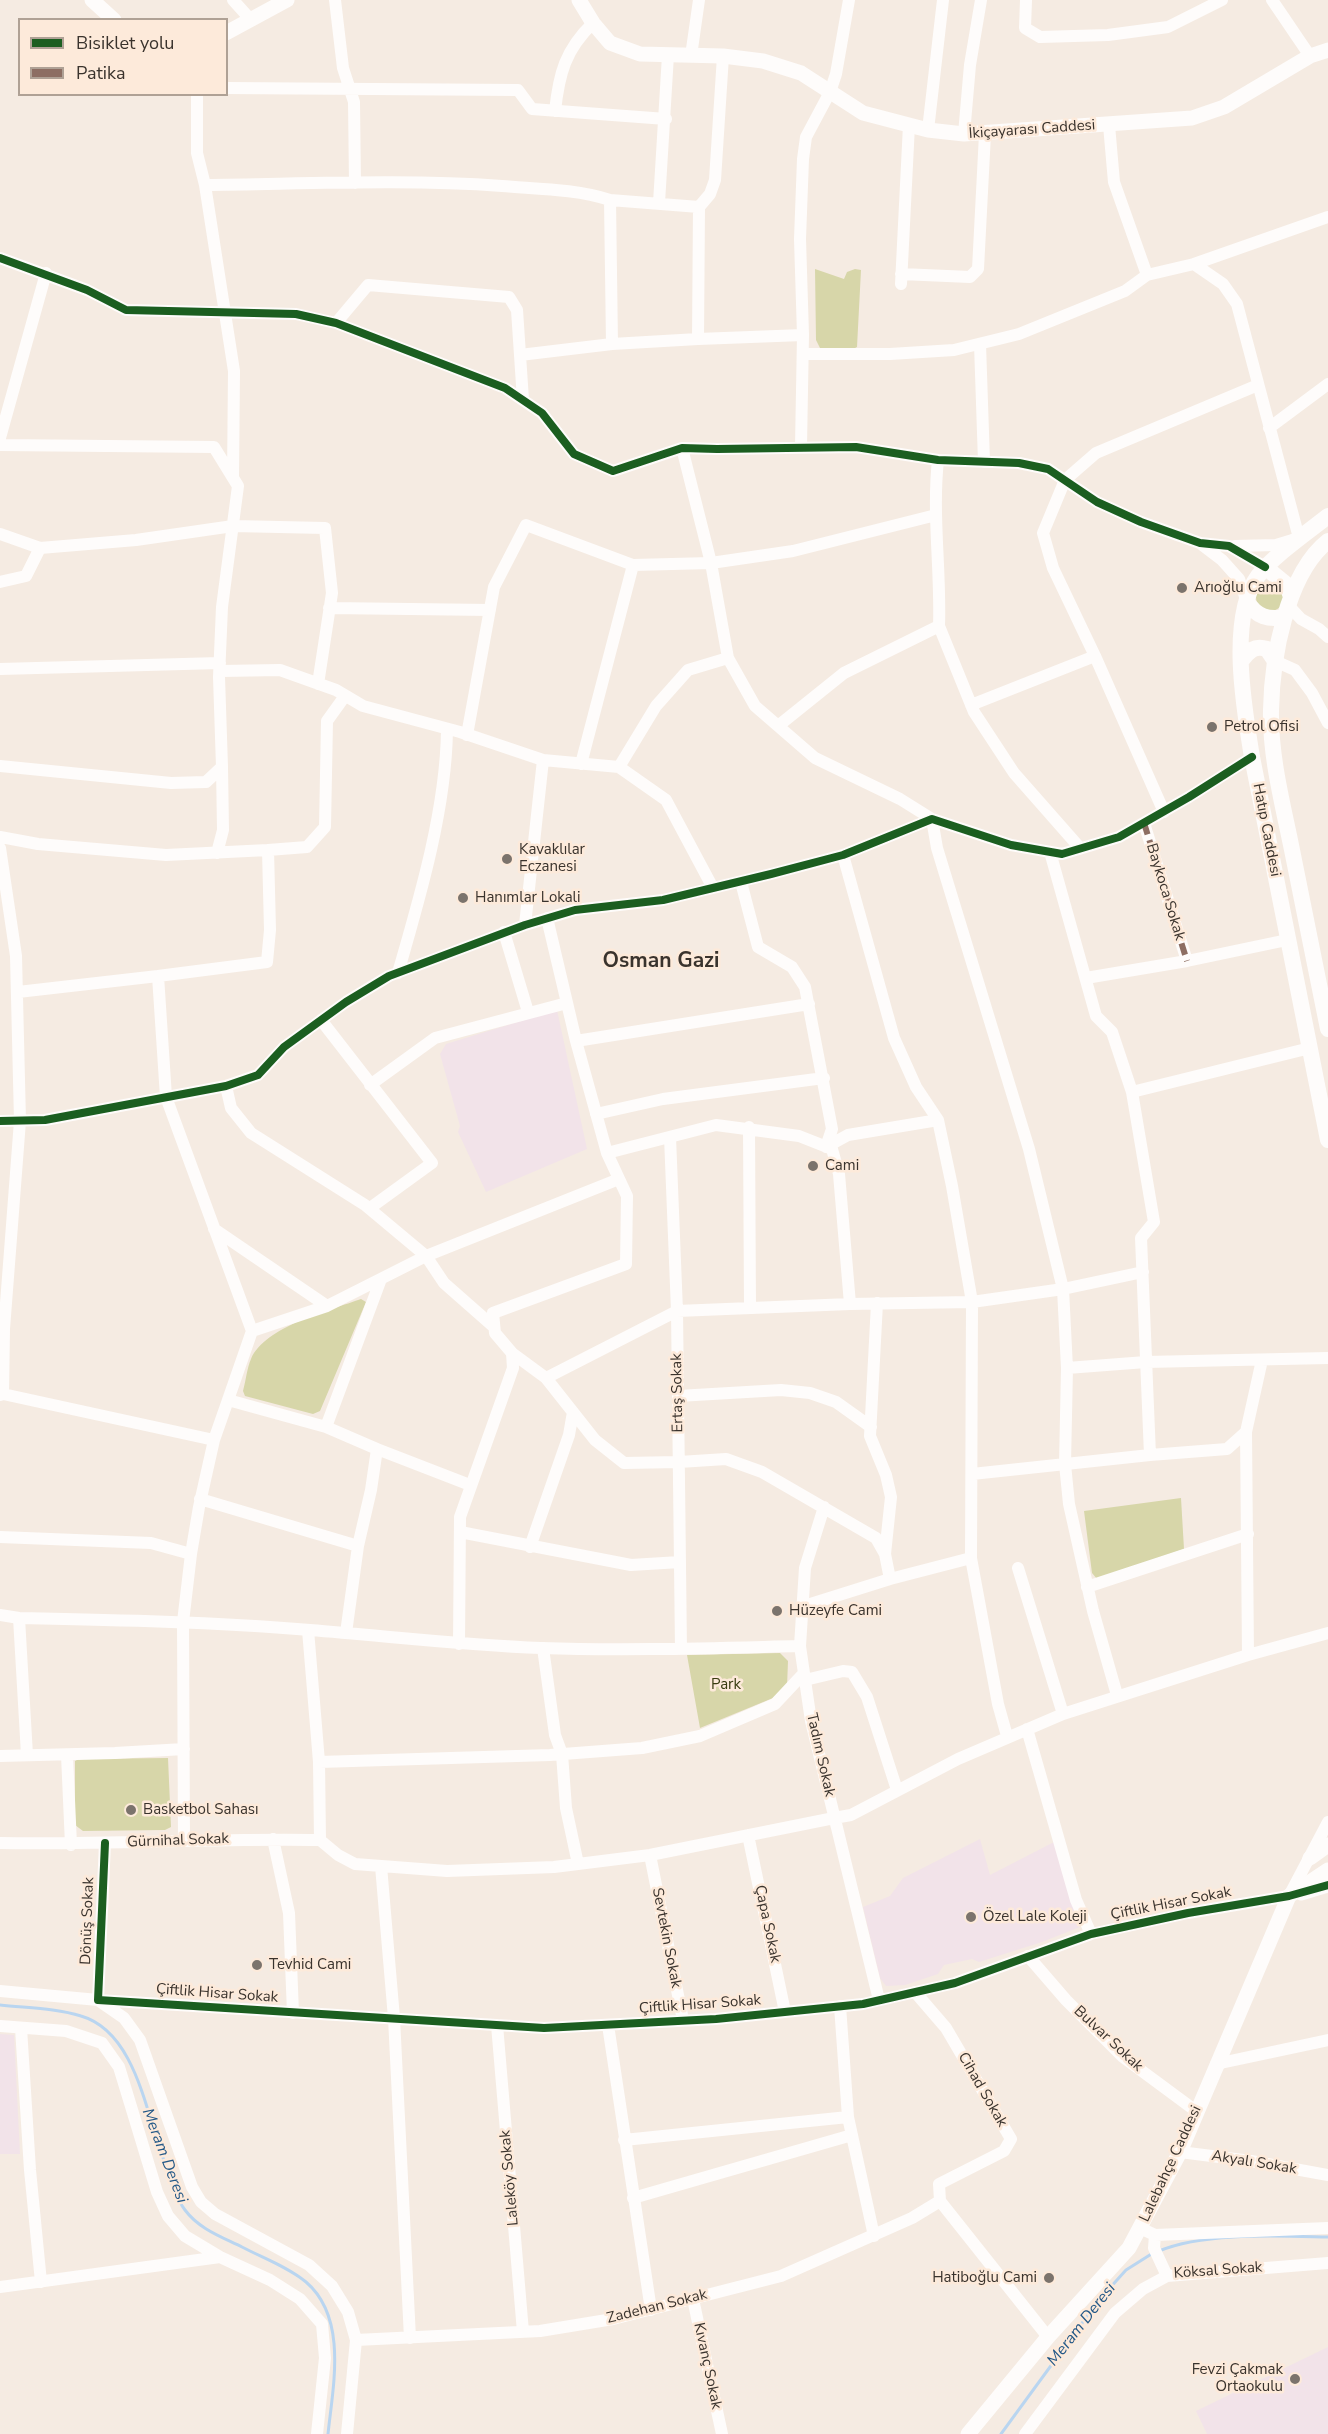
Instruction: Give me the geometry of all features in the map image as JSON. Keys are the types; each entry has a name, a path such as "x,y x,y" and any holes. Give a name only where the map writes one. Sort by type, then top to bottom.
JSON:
{"main road":[{"name":"Hatıp Caddesi","path":"1328,516 1265,567 1250,589 1242,627 1241,661 1244,708 1252,757 1328,1140"},
{"name":"Hatıp Caddesi","path":"1328,541 1317,550 1305,567 1288,606 1275,661 1271,710 1282,801 1328,1029"},
{"path":"1247,602 1257,614 1265,617 1288,606 1287,585 1265,567"},
{"path":"1241,661 1250,650 1258,647 1267,649 1275,661"}],"street":[{"path":"92,0 112,18"},
{"path":"233,0 251,20"},
{"path":"228,32 287,0"},
{"path":"335,0 343,68 354,102 355,183"},
{"name":"İkiçayarası Caddesi","path":"579,0 593,23 610,43 640,54 723,56 763,61 801,73 864,113 928,130 964,134 1192,118 1224,107 1310,56 1328,50"},
{"path":"691,56 699,0"},
{"path":"801,446 803,335 800,238 803,159 806,137 831,92 849,0"},
{"path":"928,130 943,0"},
{"path":"964,134 970,65 981,0"},
{"path":"1026,0 1025,28 1040,37 1108,36 1168,27 1222,0"},
{"path":"1272,0 1310,56"},
{"path":"555,111 564,61 578,38 593,23"},
{"path":"659,203 666,119 668,55"},
{"path":"698,339 699,207 710,194 715,180 723,56"},
{"path":"228,88 518,90 532,110 666,119"},
{"path":"197,96 197,153 205,185 234,371 233,478"},
{"path":"909,125 901,279 970,277 978,270 985,134"},
{"path":"1109,125 1114,182 1148,275"},
{"path":"205,185 453,183 555,190 610,200 699,207"},
{"path":"610,200 612,344"},
{"path":"803,354 890,354 954,350 1020,334 1115,296 1148,275 1194,264 1328,217"},
{"path":"0,258 46,273 126,310 296,314 336,323 505,388 542,413 574,454 613,471 682,448 856,447 938,460 1019,463 1048,469 1097,502 1141,522 1200,543 1229,546 1276,545 1299,538 1237,304 1223,284 1194,264"},
{"path":"0,438 46,273"},
{"path":"336,323 368,285 509,297 517,310 523,400"},
{"path":"520,355 612,344 803,335"},
{"path":"980,344 984,462"},
{"path":"1269,428 1328,384"},
{"path":"1164,812 1053,568 1043,533 1065,480 1096,453 1258,385"},
{"path":"0,445 214,447 238,486 222,607 219,676 223,830 217,853"},
{"path":"682,448 711,563 728,658 754,706 815,758 900,799 932,819 1011,845 1062,854 1119,837 1252,757"},
{"path":"938,460 935,486 941,588 939,626 971,705 1014,773 1080,848"},
{"path":"467,735 494,587 525,525 633,565 711,563 793,551 936,515"},
{"path":"0,534 40,548 136,540 233,526 326,528 332,593 318,684"},
{"path":"1200,543 1222,560 1239,579 1247,602"},
{"path":"1229,546 1265,567"},
{"path":"0,582 26,576 40,548"},
{"path":"581,764 633,565"},
{"path":"1288,606 1301,619 1328,637"},
{"path":"329,608 490,610"},
{"path":"778,726 844,673 939,626"},
{"path":"971,705 1095,656"},
{"path":"619,767 656,706 688,670 728,658"},
{"path":"1275,661 1295,670 1312,693 1328,723"},
{"path":"0,669 220,667 280,670 318,684 363,706 467,735 543,760 619,767 666,800 713,888"},
{"path":"0,837 38,844 166,855 307,847 325,827 327,721 345,696"},
{"path":"398,973 417,908 441,798 447,730"},
{"path":"525,925 543,760"},
{"path":"0,766 171,783 206,782 222,767"},
{"path":"0,1121 45,1120 226,1086 258,1075 284,1047 321,1020 346,1002 398,973 504,932 575,910 663,900 741,882 843,855 932,819"},
{"path":"932,819 937,848 1029,1149 1063,1289 1067,1368 1065,1464 1069,1504 1087,1587 1117,1695"},
{"name":"Baykoca Sokak","path":"1144,824 1187,961"},
{"path":"0,848 16,956 20,1120 1,1394 214,1440"},
{"path":"18,992 267,962 270,930 268,850"},
{"path":"1050,852 1096,1016 1112,1032 1132,1092 1154,1222 1142,1238 1150,1455"},
{"path":"843,855 894,1038 916,1087 938,1120 952,1186 972,1302 972,1558 998,1704 1007,1736"},
{"path":"741,882 758,947 792,967 805,987 832,1129 826,1147"},
{"path":"547,918 576,1041 607,1153 627,1197 626,1264 493,1313 495,1333 512,1353 546,1378 595,1440 624,1463 726,1459 762,1472 876,1538 885,1554"},
{"path":"504,932 528,1012"},
{"path":"1086,978 1187,961 1287,940"},
{"path":"158,976 166,1097 252,1331 214,1440 200,1499 191,1554 183,1622 184,1841"},
{"path":"370,1085 435,1038 567,1003"},
{"path":"576,1041 809,1004"},
{"path":"321,1020 432,1163 370,1208"},
{"path":"1132,1092 1310,1048"},
{"path":"596,1114 663,1099 824,1078"},
{"path":"226,1086 231,1108 251,1133 370,1208 426,1256 444,1283 494,1327"},
{"path":"826,1147 848,1135 938,1120"},
{"path":"607,1153 716,1125 749,1127 799,1136 831,1149 839,1174 850,1304"},
{"path":"749,1127 750,1308"},
{"name":"Ertaş Sokak","path":"670,1137 677,1311 681,1649"},
{"path":"252,1331 327,1306 426,1256 619,1179"},
{"path":"214,1229 327,1306"},
{"path":"546,1378 677,1311 877,1303 972,1302 1063,1289 1143,1272"},
{"path":"326,1427 381,1279"},
{"path":"877,1303 870,1436 886,1475 891,1497 885,1554 890,1579"},
{"path":"459,1644 460,1517 513,1368 512,1353"},
{"path":"1067,1368 1146,1362 1328,1358"},
{"path":"1248,1655 1246,1432 1262,1360"},
{"path":"678,1396 782,1390 810,1394 836,1402 871,1427"},
{"path":"228,1400 326,1427 470,1485"},
{"path":"530,1547 569,1435 573,1412"},
{"path":"972,1474 1227,1449 1246,1432"},
{"path":"346,1633 358,1546 371,1490 376,1449"},
{"path":"200,1499 358,1546"},
{"name":"Tadım Sokak","path":"824,1507 805,1568 800,1646 811,1721 879,2000"},
{"path":"460,1532 631,1566 680,1562"},
{"path":"1087,1587 1248,1534"},
{"path":"0,1537 151,1543 191,1554"},
{"path":"804,1606 890,1579 972,1558"},
{"path":"1018,1568 1063,1714"},
{"path":"0,1615 19,1618 183,1622 346,1633 459,1644 543,1648 681,1649 800,1646"},
{"path":"19,1618 27,1755"},
{"path":"308,1630 320,1762 320,1840 338,1855 355,1864 447,1870 554,1867 650,1855 851,1815 1007,1736 1063,1714 1117,1695 1328,1633"},
{"path":"543,1648 555,1735 562,1754 566,1808 578,1864"},
{"path":"320,1762 562,1754 642,1748 700,1736 775,1704 805,1677 843,1671 852,1672 867,1697 897,1790"},
{"path":"1027,1729 1076,1900 1090,1934"},
{"path":"0,1756 184,1749"},
{"path":"67,1755 71,1845"},
{"path":"1289,1896 1328,1822"},
{"name":"Çapa Sokak","path":"748,1835 785,2012"},
{"path":"273,1839 289,1913 293,2013"},
{"name":"Gürnihal Sokak","path":"0,1843 71,1845 273,1839 320,1840"},
{"name":"Dönüş Sokak","path":"98,2000 105,1844"},
{"path":"1310,1858 1328,1845"},
{"name":"Sevtekin Sokak","path":"650,1855 683,2020"},
{"path":"381,1866 394,2019 410,2338"},
{"path":"1289,1896 1328,1870"},
{"path":"1289,1896 1328,1885"},
{"name":"Çiftlik Hisar Sokak","path":"0,1991 98,2000 544,2028 683,2020 785,2012 879,2000 955,1983 1090,1934 1188,1913 1289,1896"},
{"name":"Lalebahçe Caddesi","path":"968,2434 1048,2337 1129,2248 1180,2152 1289,1896"},
{"name":"Bulvar Sokak","path":"1028,1956 1066,2000 1123,2057 1196,2111"},
{"name":"Cihad Sokak","path":"915,1992 946,2028 1011,2139 1004,2151 939,2184 940,2201"},
{"path":"98,2000 124,2018 140,2040 192,2187 201,2202 215,2214 309,2265 332,2286 348,2312 356,2340 347,2434"},
{"path":"840,2006 848,2117 874,2236"},
{"name":"Laleköy Sokak","path":"497,2025 523,2332"},
{"path":"608,2025 651,2310"},
{"path":"0,2026 66,2031 102,2043 119,2067 157,2192 168,2216 185,2236 220,2257 270,2280 300,2299 322,2324 325,2358 317,2434"},
{"path":"21,2028 30,2170 41,2282"},
{"path":"1216,2064 1328,2040"},
{"path":"624,2140 848,2117"},
{"path":"633,2198 852,2135"},
{"name":"Akyalı Sokak","path":"1180,2152 1251,2161 1328,2175"},
{"path":"940,2201 1048,2337"},
{"name":"Zadehan Sokak","path":"356,2340 523,2332 613,2319 651,2310 781,2276 874,2236 912,2218 940,2201"},
{"path":"1140,2228 1155,2235 1328,2228"},
{"name":"Köksal Sokak","path":"1155,2235 1154,2248 1165,2272 1328,2263"},
{"path":"0,2287 220,2257"},
{"path":"1025,2434 1115,2313 1165,2272"},
{"name":"Kıvanç Sokak","path":"693,2299 722,2434"}],"shaded area":[{"path":"557,1010 587,1149 486,1192 458,1132 460,1126 440,1054 446,1044"},
{"name":"Özel Lale Koleji","path":"980,1839 990,1875 1054,1842 1080,1927 979,1962 972,1959 944,1965 938,1974 905,1985 886,1986 880,1978 863,1907 890,1896 903,1878"},
{"path":"0,2034 14,2035 20,2154 0,2154"},
{"name":"Fevzi Çakmak Ortaokulu","path":"1328,2347 1328,2434 1207,2434 1196,2411"}],"green space":[{"path":"815,269 844,279 847,272 855,269 861,270 857,347 851,350 820,348 816,340"},
{"path":"1270,583 1280,587 1284,597 1280,607 1270,611 1260,607 1256,597 1260,587"},
{"path":"361,1299 366,1302 320,1411 313,1414 245,1396 243,1391 248,1366 259,1347 270,1337 300,1321"},
{"path":"1181,1498 1184,1549 1097,1579 1092,1573 1084,1511"},
{"name":"Park","path":"780,1653 788,1661 787,1687 773,1698 700,1728 687,1655"},
{"path":"168,1758 171,1827 165,1830 83,1831 75,1825 75,1761 79,1759"}],"waterway":[{"name":"Meram Deresi","path":"0,2005 71,2013 99,2024 125,2053 134,2072 171,2182 185,2210 211,2232 299,2277 319,2297 328,2314 335,2353 328,2434"},
{"name":"Meram Deresi","path":"1159,2251 1177,2245 1219,2238 1328,2237"},
{"name":"Meram Deresi","path":"1001,2434 1099,2300 1126,2270 1153,2253"}],"marked path":[{"path":"1144,823 1187,961"}],"cycle path":[{"path":"0,258 87,290 126,310 296,314 336,323 505,388 542,413 574,454 613,471 682,448 856,447 938,460 1019,463 1048,469 1097,502 1141,522 1200,543 1229,546 1265,567"},
{"path":"0,1121 45,1120 226,1086 258,1075 284,1047 346,1002 389,976 525,925 575,910 663,900 771,874 843,855 932,819 1011,845 1062,854 1119,837 1189,797 1252,757"},
{"path":"105,1843 98,2000 544,2028 716,2019 863,2004 955,1983 1091,1934 1188,1913 1289,1896 1328,1885"}],"place":[{"name":"Arıoğlu Cami","path":"1182,588"},
{"name":"Petrol Ofisi","path":"1212,727"},
{"name":"Kavaklılar Eczanesi","path":"507,859"},
{"name":"Hanımlar Lokali","path":"463,898"},
{"name":"Cami","path":"813,1166"},
{"name":"Hüzeyfe Cami","path":"777,1611"},
{"name":"Basketbol Sahası","path":"131,1810"},
{"name":"Özel Lale Koleji","path":"971,1917"},
{"name":"Tevhid Cami","path":"257,1965"},
{"name":"Hatiboğlu Cami","path":"1049,2278"},
{"name":"Fevzi Çakmak Ortaokulu","path":"1295,2379"}],"district":[{"name":"Osman Gazi","path":"661,962"}]}
